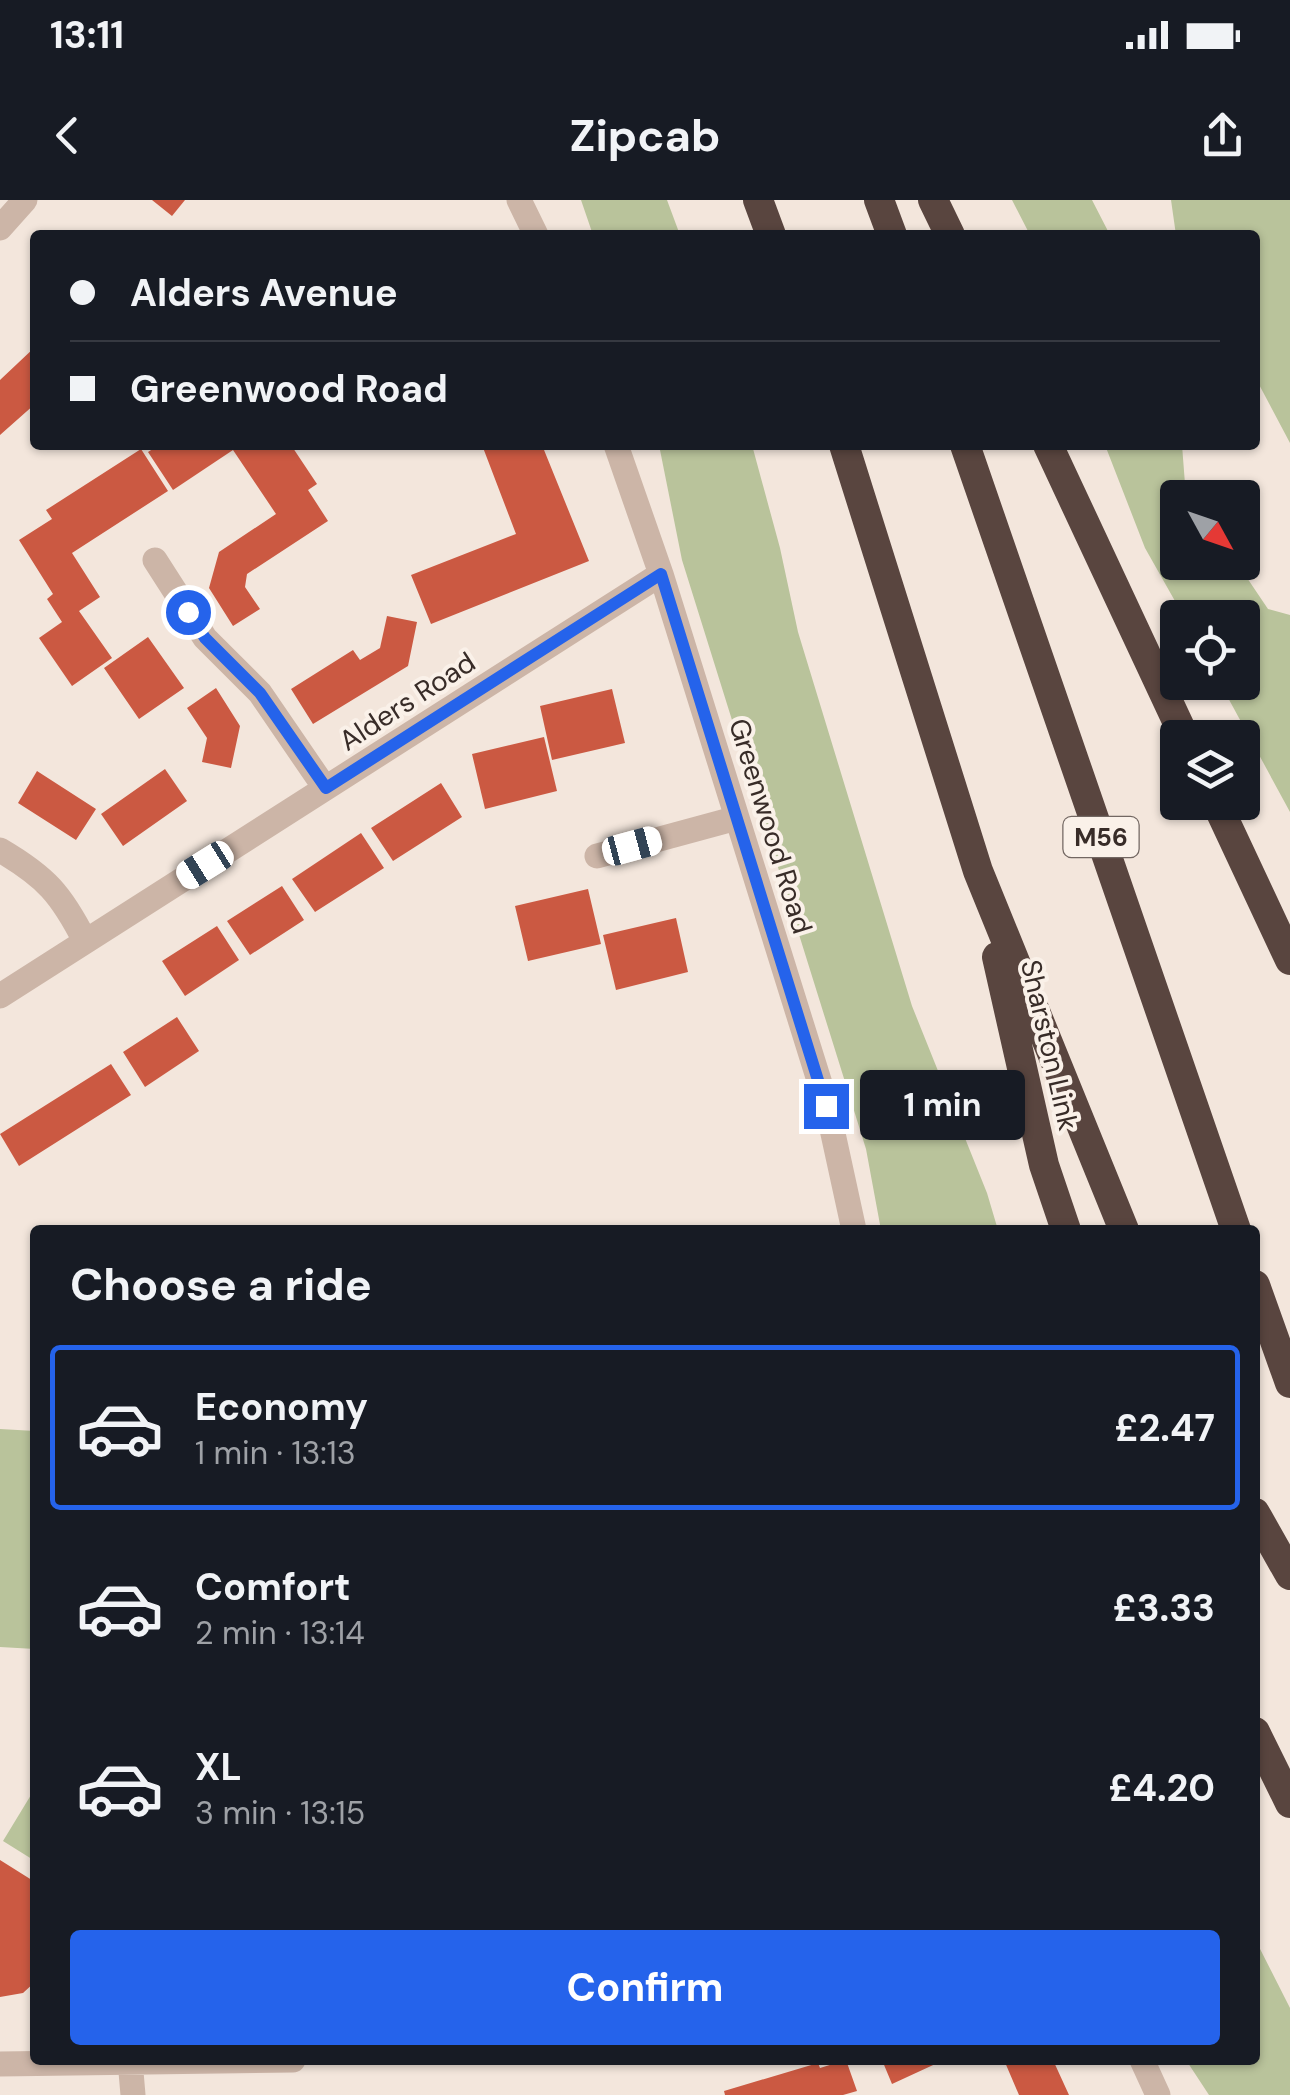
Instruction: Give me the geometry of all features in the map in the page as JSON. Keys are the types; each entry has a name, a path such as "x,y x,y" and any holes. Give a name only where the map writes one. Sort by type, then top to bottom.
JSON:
{"highway":[{"path":"758,200 769,230"},
{"path":"879,200 890,230"},
{"path":"933,200 948,230"},
{"path":"846,450 978,872 1122,1225"},
{"name":"M56","path":"967,450 1234,1225"},
{"path":"1050,450 1177,720"},
{"path":"1224,820 1290,960"},
{"name":"Sharston Link","path":"978,872 1044,1164 1064,1225"},
{"path":"1260,1299 1290,1383"},
{"path":"1260,1522 1290,1576"},
{"path":"1260,1742 1290,1803"}],"street":[{"path":"0,228 26,200"},
{"path":"520,200 534,230"},
{"name":"Greenwood Road","path":"618,450 661,574 826,1106 853,1225"},
{"path":"155,560 205,638 260,693 326,788"},
{"name":"Alders Road","path":"0,996 661,574"},
{"path":"596,856 737,818"},
{"path":"0,850 36,872 66,906 84,942"},
{"path":"0,2064 30,2064"},
{"path":"130,2065 133,2095"},
{"path":"1144,2065 1158,2095"}],"green space":[{"path":"581,200 667,200 678,230 591,230"},
{"path":"1012,200 1092,200 1107,230 1027,230"},
{"path":"1171,200 1290,200 1290,443 1260,386 1260,230 1175,230"},
{"path":"660,450 753,450 798,632 912,1006 997,1225 880,1225 866,1149 682,560"},
{"path":"1107,450 1182,450 1185,480 1160,480 1160,575 1145,548"},
{"path":"1163,580 1248,580 1268,609 1290,615 1290,812 1260,757 1260,720 1240,720 1229,700 1260,700 1260,600 1174,600"},
{"path":"0,1429 30,1431 30,1649 0,1647"},
{"path":"30,1797 30,1858 3,1841"},
{"path":"1260,1949 1290,2008 1290,2095 1209,2095 1189,2065 1260,2065"}],"building":[{"path":"152,200 185,200 172,216"},
{"path":"30,352 30,408 0,435 0,380"},
{"path":"139,450 168,491 72,553 100,597 79,611 112,658 72,686 39,638 62,622 47,599 53,594 19,540 52,519 46,510"},
{"path":"151,450 233,450 173,490 148,452"},
{"path":"233,450 294,450 317,484 308,490 328,521 247,574 245,587 260,609 233,626 209,588 219,552 276,514"},
{"path":"484,450 544,450 589,561 431,624 411,575 516,534"},
{"path":"387,616 417,622 408,666 313,724 291,689 353,650 360,660 380,648"},
{"path":"148,637 184,688 139,719 104,668"},
{"path":"216,688 240,726 231,768 202,762 207,738 187,708"},
{"path":"612,689 625,743 552,760 540,706"},
{"path":"544,737 557,791 485,809 472,754"},
{"path":"165,769 187,801 123,846 101,814"},
{"path":"37,771 96,809 76,840 18,803"},
{"path":"441,783 462,817 393,861 371,828"},
{"path":"361,833 384,868 315,912 292,879"},
{"path":"282,886 304,920 250,955 227,921"},
{"path":"588,889 601,944 528,961 515,906"},
{"path":"676,918 688,972 616,990 603,935"},
{"path":"217,926 239,960 185,996 162,961"},
{"path":"177,1017 199,1051 145,1087 123,1052"},
{"path":"111,1064 131,1095 19,1166 0,1134"},
{"path":"0,1860 30,1879 30,1987 23,1993 0,1997"},
{"path":"811,2065 848,2065 857,2091 843,2095 725,2095 724,2091"},
{"path":"884,2065 933,2065 892,2084"},
{"path":"1006,2065 1055,2065 1069,2095 1019,2095"}],"route":[{"path":"188,612 205,638 260,693 326,788 661,574 826,1106"}]}
